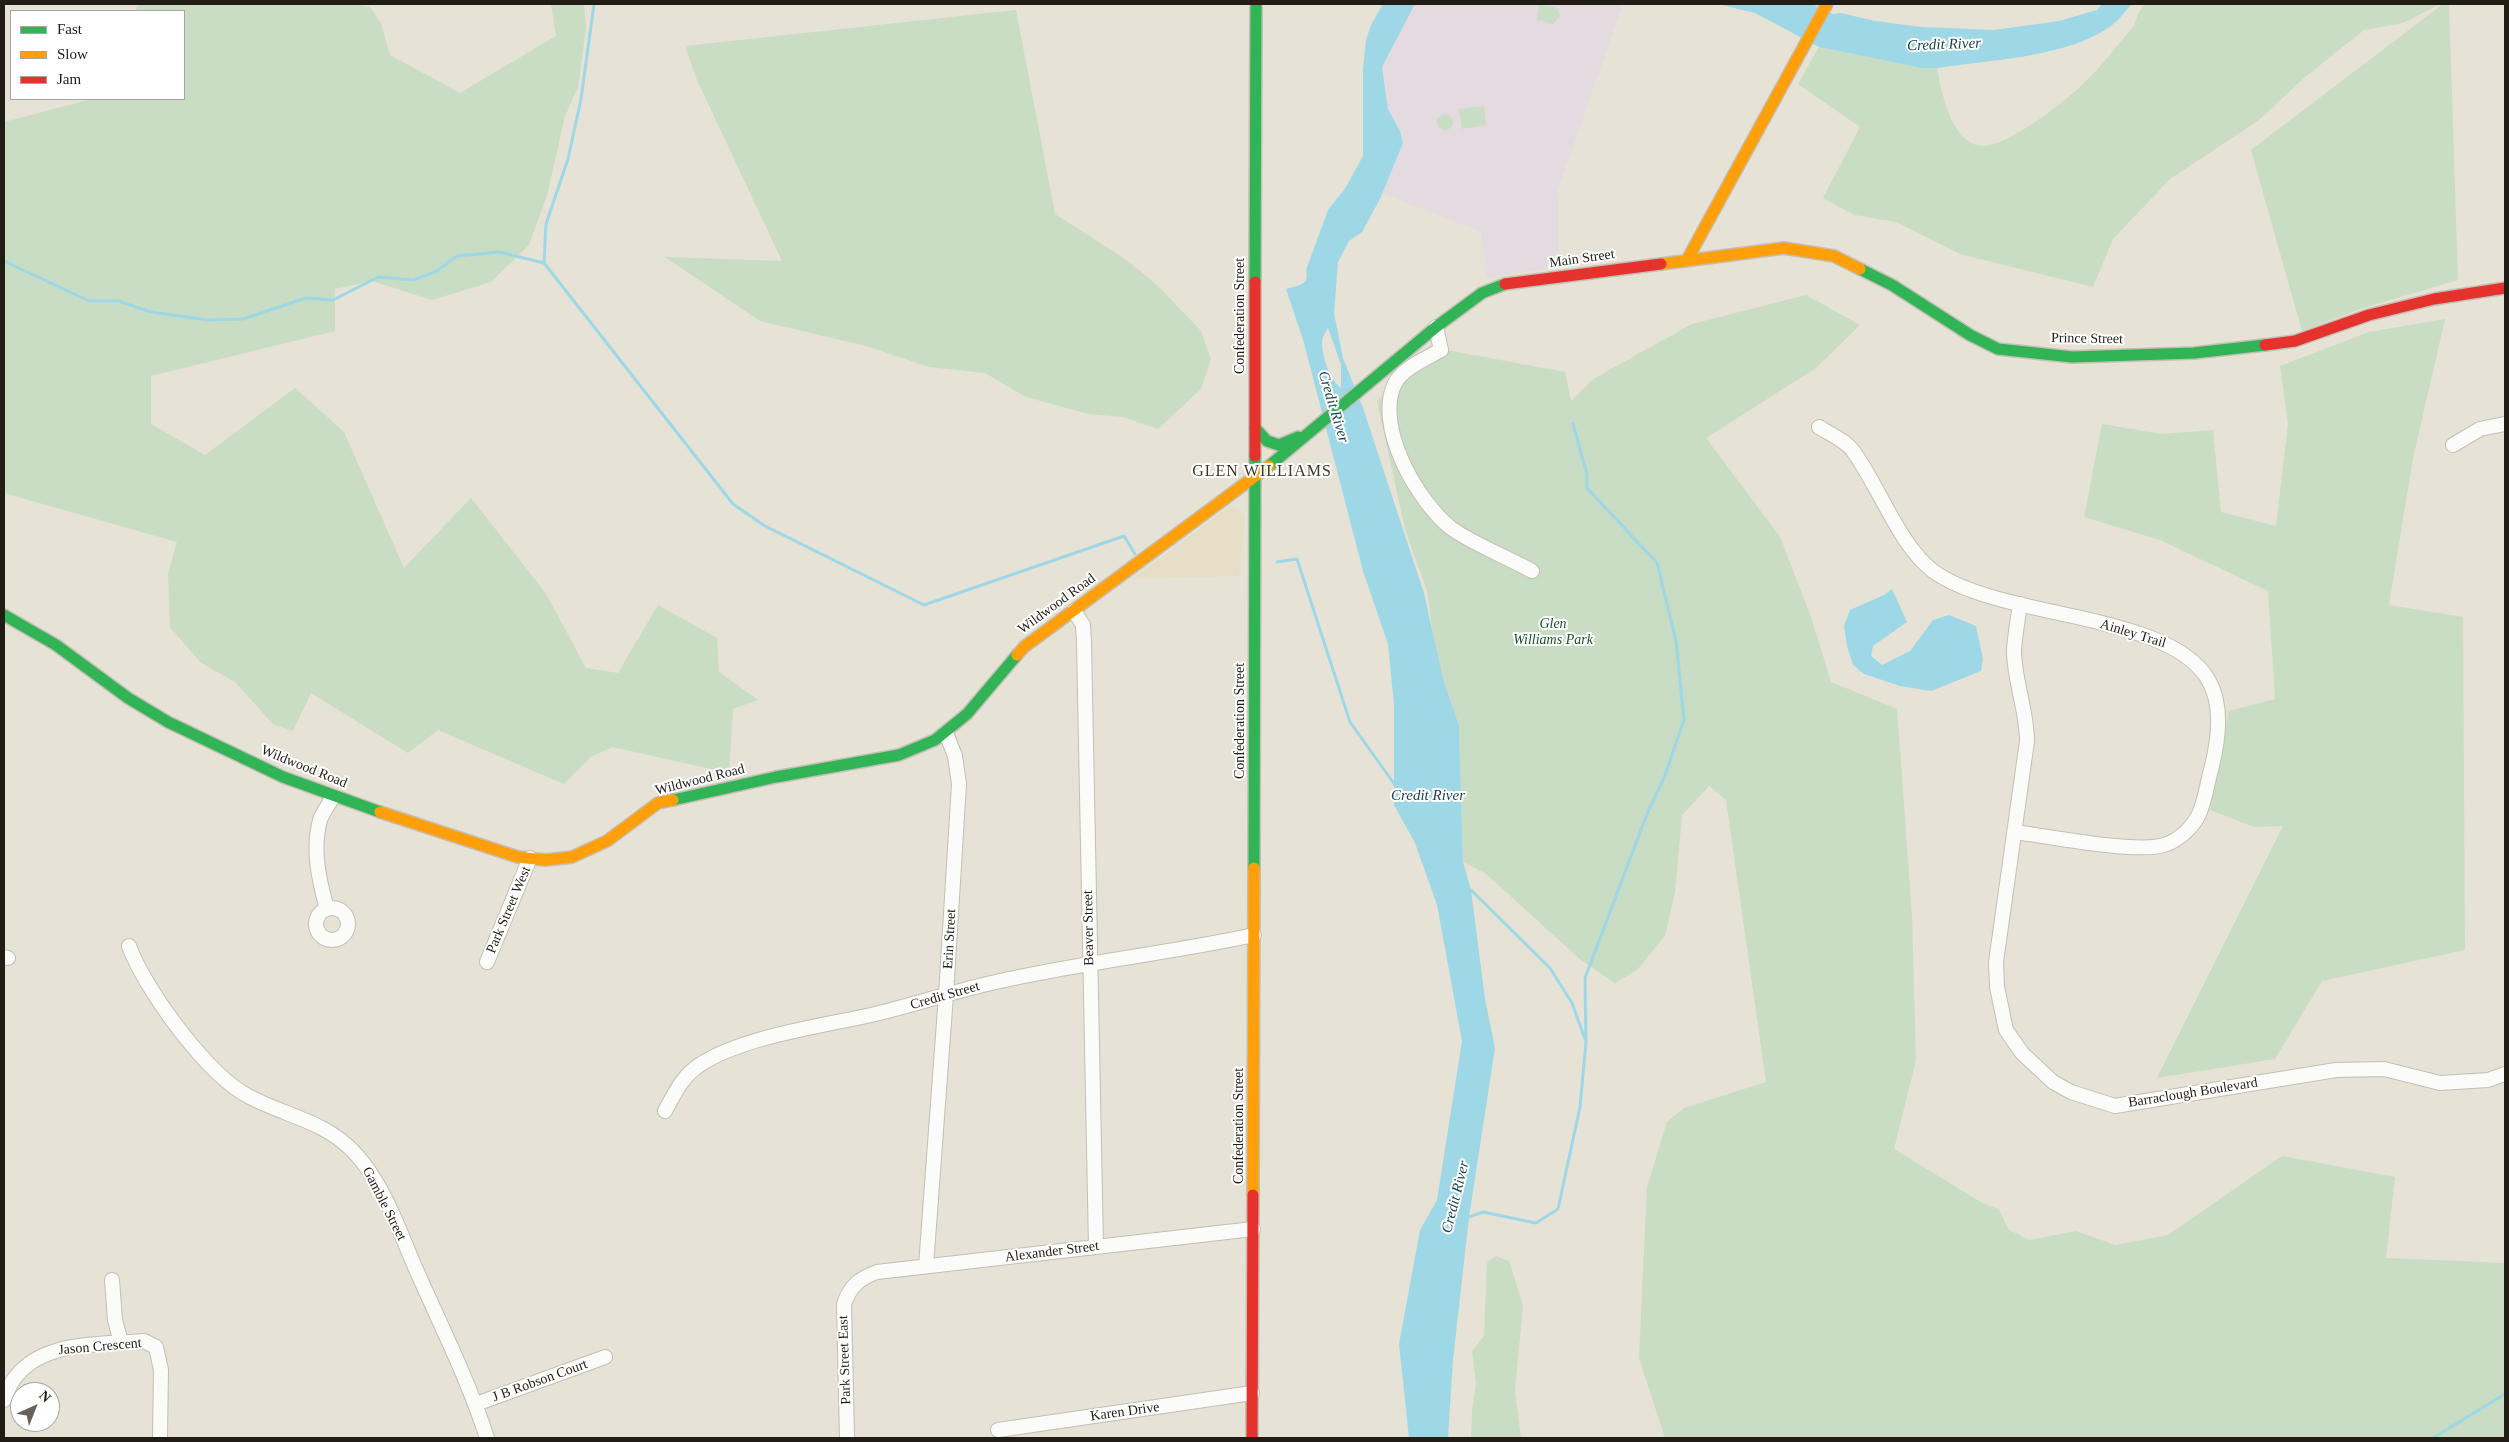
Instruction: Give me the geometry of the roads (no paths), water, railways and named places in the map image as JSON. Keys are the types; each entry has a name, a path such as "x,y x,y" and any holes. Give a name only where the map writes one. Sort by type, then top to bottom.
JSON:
{"street":[{"name":"Confederation Street","path":"1252,1438 1256,4"},
{"path":"1687,260 1827,4"},
{"name":"Prince Street","path":"1687,260 1784,248 1834,256 1892,285 1970,335 1998,349 2072,356 2194,353 2295,340 2370,315 2434,299 2505,288"},
{"name":"Main Street","path":"1255,477 1436,327 1482,293 1504,284 1687,260"},
{"path":"1436,327 1441,350 1413,366 1396,382 1389,403 1389,417 1398,454 1431,510 1452,529 1532,571"},
{"path":"2453,445 2480,429 2505,424"},
{"name":"Ainley Trail","path":"1819,427 1852,449 1918,558 1954,585 2131,632 2171,645 2192,661 2209,681 2219,715 2216,750 2199,814 2183,835 2166,845 2144,849 2015,832"},
{"path":"1255,428 1267,441 1279,445 1308,432"},
{"name":"Wildwood Road","path":"4,615 56,645 128,698 168,722 283,777 333,797 518,857 545,860 572,857 607,841 658,803 767,779 899,755 915,750 946,733 966,714 1024,647 1255,477"},
{"name":"Barraclough Boulevard","path":"2020,604 2014,651 2019,686 2027,720 2027,741 1996,962 1997,988 2006,1030 2038,1070 2071,1092 2115,1106 2336,1070 2384,1069 2440,1083 2488,1080 2505,1074"},
{"name":"Beaver Street","path":"1074,611 1083,626 1084,642 1096,1247"},
{"name":"Erin Street","path":"926,1266 959,784 955,756 946,733"},
{"path":"327,908 318,877 317,841 320,819 333,797"},
{"name":"Park Street West","path":"487,962 530,858"},
{"name":"Credit Street","path":"665,1111 679,1083 700,1064 716,1056 778,1036 918,1005 986,984 1090,963 1254,935"},
{"name":"Gamble Street","path":"129,946 147,985 203,1058 226,1082 253,1099 320,1125 352,1150 364,1163 389,1208 476,1404 487,1438"},
{"name":"Alexander Street","path":"854,1285 877,1272 1253,1230"},
{"path":"112,1280 115,1320 121,1343"},
{"name":"Park Street East","path":"847,1438 843,1315 847,1297 854,1285"},
{"name":"Jason Crescent","path":"4,1400 13,1380 31,1361 54,1350 144,1341 156,1347 161,1370 160,1438"},
{"name":"J B Robson Court","path":"476,1404 605,1357"},
{"name":"Karen Drive","path":"998,1430 1252,1393"}],"water":[{"name":"Credit River","path":"1383,4 1415,4 1382,67 1388,109 1400,131 1403,143 1380,199 1362,232 1349,241 1338,262 1334,313 1343,358 1363,408 1424,593 1444,683 1459,725 1463,862 1471,890 1485,999 1495,1048 1469,1217 1453,1360 1448,1438 1409,1438 1399,1344 1420,1230 1437,1200 1462,1041 1437,905 1415,843 1394,805 1394,705 1388,644 1363,571 1304,343 1286,289 1305,282 1306,270 1328,210 1346,187 1363,156 1363,69 1366,40 1371,25","holes":["1328,328 1341,365 1341,388 1330,374 1323,354 1322,341"]},
{"name":"Credit River","path":"1718,4 1812,4 1833,14 1841,13 1875,21 1922,27 1994,30 2059,21 2097,10 2102,4 2132,4 2117,21 2100,33 2056,50 2006,59 1937,68 1922,68 1819,47 1755,13"},
{"path":"1892,589 1907,622 1873,646 1871,656 1882,665 1910,651 1933,620 1949,615 1976,626 1983,659 1981,671 1931,691 1900,686 1864,674 1853,665 1847,646 1844,626 1850,610 1884,595"}],"waterway":[{"path":"544,263 546,224 568,159 581,99 594,4"},
{"path":"4,261 89,301 118,301 151,312 208,320 243,319 306,298 333,300 378,277 413,280 435,272 457,256 499,252 544,263 733,504 765,526 924,605 1124,536 1135,554"},
{"path":"1469,1217 1483,1212 1536,1223 1558,1209 1580,1107 1586,1042 1585,978 1647,814 1664,778 1684,720 1676,641 1657,563 1587,488 1587,474 1573,424"},
{"path":"1277,562 1297,559 1350,722 1395,785"},
{"path":"1471,890 1550,968 1572,1003 1585,1039"},
{"path":"2433,1438 2505,1394"}],"district":[{"name":"GLEN WILLIAMS","path":"1262,472"}],"park label":[{"name":"Glen Williams Park","path":"1553,632"}]}
